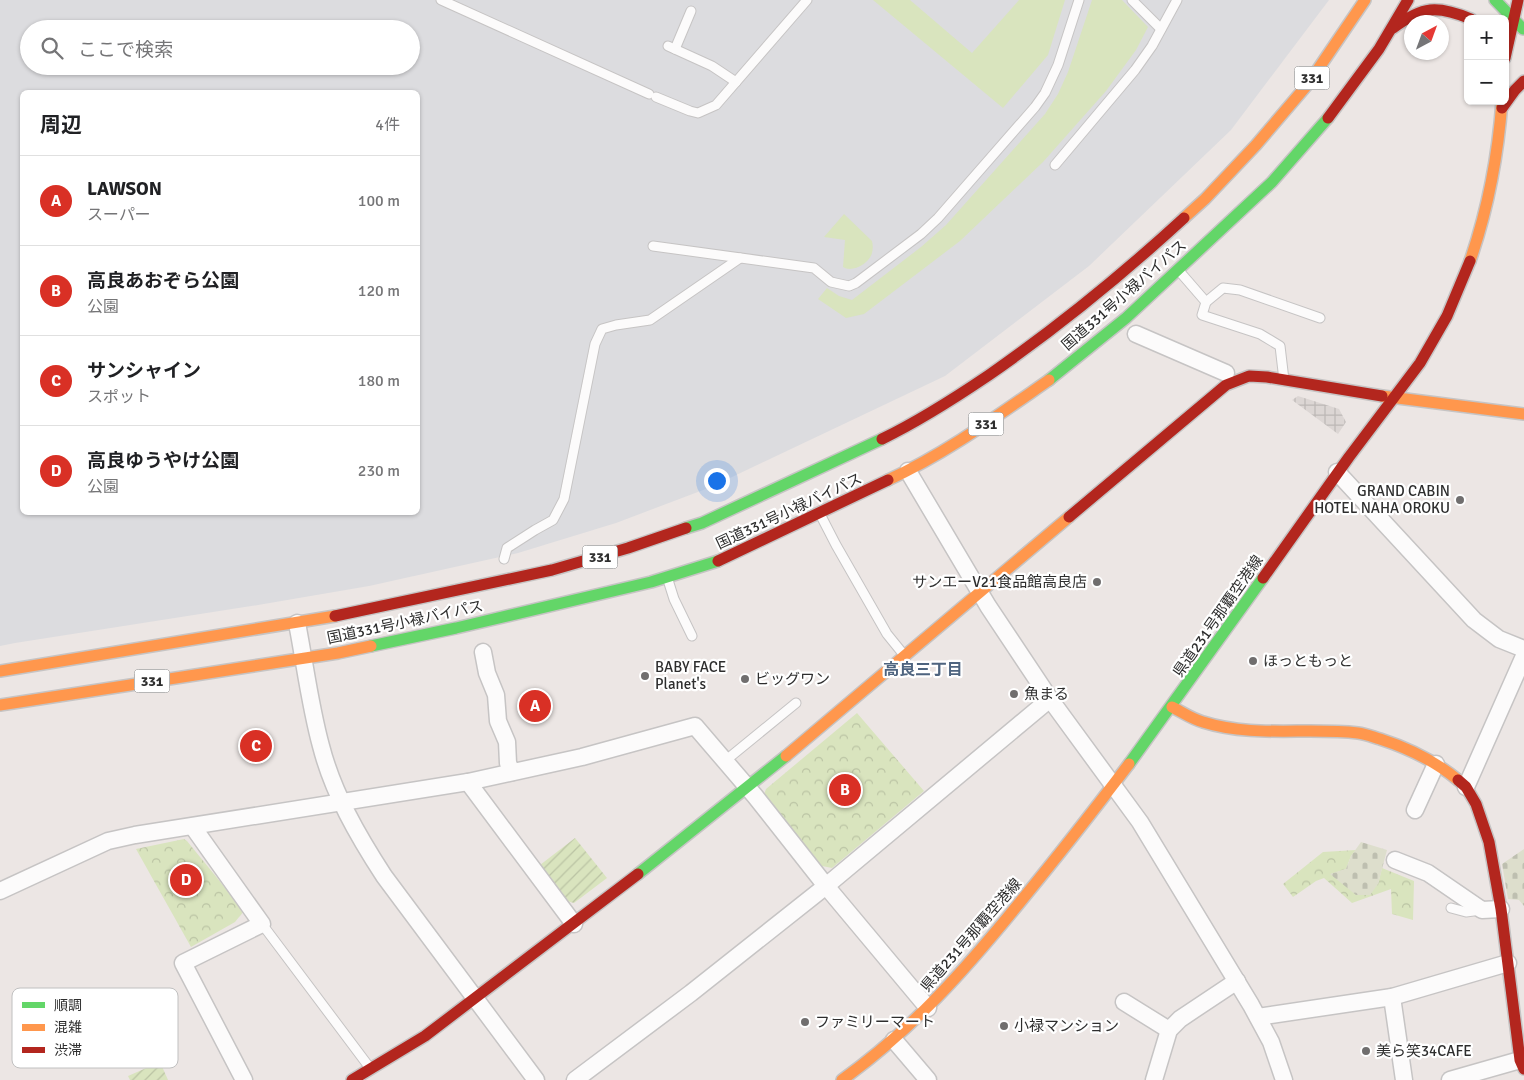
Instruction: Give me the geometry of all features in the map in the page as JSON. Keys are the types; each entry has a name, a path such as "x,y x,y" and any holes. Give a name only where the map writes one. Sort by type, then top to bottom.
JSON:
{"main road":[{"name":"国道331号小禄バイパス","path":"0,705 338,653 456,628 668,577 715,562 908,471 981,427 1057,374 1126,318 1272,182 1345,95 1393,28 1408,0"},
{"path":"1495,0 1516,30"},
{"path":"1509,48 1516,30 1519,1"},
{"name":"国道331号小禄バイパス","path":"0,671 297,623 552,570 628,548 702,523 886,437 958,396 1034,344 1100,292 1205,199 1256,145 1308,84 1365,2"},
{"path":"1393,28 1412,14 1432,8 1449,10 1464,16"},
{"path":"1509,97 1524,81"},
{"name":"県道231号那覇空港線","path":"842,1080 894,1040 928,1008 970,963 1113,786 1172,707 1338,472 1415,370 1433,343 1448,315 1472,257 1484,221 1498,153 1502,105"},
{"path":"352,1080 425,1036 660,858 748,788 1226,385 1249,376 1394,398 1524,414"},
{"path":"1172,707 1201,722 1235,730 1360,734 1404,747 1444,768 1466,787 1476,804 1489,842 1501,909 1522,1065"}],"street":[{"path":"1136,334 1226,373"},
{"path":"908,471 980,593 1050,699 1140,822 1258,1017 1271,1042 1284,1080"},
{"path":"1338,472 1474,620 1499,639 1524,649"},
{"path":"297,623 321,746 341,802 365,847 384,876 536,1080"},
{"path":"483,652 487,673 496,695 498,721 507,742 508,763 512,772"},
{"path":"1466,787 1524,656"},
{"path":"575,1080 691,993 826,886 1050,699"},
{"path":"0,890 108,841 468,782 582,757 695,726 928,1008"},
{"path":"1415,810 1436,764"},
{"path":"468,782 574,924"},
{"path":"193,827 262,924 183,963 244,1080"},
{"path":"1395,860 1428,873 1482,910 1501,909"},
{"path":"1258,1017 1392,997 1508,963"},
{"path":"1154,1080 1169,1030 1180,1019 1237,981"},
{"path":"1392,997 1404,1080"},
{"path":"1124,1002 1169,1030"},
{"path":"894,1040 928,1080"},
{"path":"1450,1080 1522,1065"}],"lane":[{"path":"440,0 652,95 698,113 716,105 807,0"},
{"path":"653,246 814,268 831,282 849,286 856,283 921,234 938,218 1035,107 1054,74 1079,0"},
{"path":"1132,0 1161,29"},
{"path":"1055,165 1135,70 1177,0"},
{"path":"691,11 672,48 712,66 736,82"},
{"path":"504,559 507,548 554,520 564,499 596,344 602,329 616,324 650,320 740,258"},
{"path":"1178,269 1206,302"},
{"path":"1284,380 1280,346 1260,334 1202,315 1206,302 1223,288 1240,290 1320,318"},
{"path":"820,513 836,545 887,634 905,655"},
{"path":"668,577 674,599 692,636"},
{"path":"725,762 796,702"},
{"path":"1450,908 1466,912 1482,910"},
{"path":"262,924 371,1069"}],"shaded area":[{"path":"0,0 1329,0 1231,130 1089,266 945,376 711,487 616,523 518,553 369,586 0,646"},
{"path":"1298,396 1339,409 1346,422 1338,434 1292,400"}],"green space":[{"path":"873,0 910,0 972,53 1019,0 1065,0 1048,55 1003,108"},
{"path":"1092,0 1122,0 1148,27 1136,50 1106,91 1043,162 960,241 864,314 846,318 818,299 827,288 839,296 852,300 921,247 946,225 1045,114 1058,94 1068,72"},
{"path":"844,214 873,244 872,253 867,261 851,269 843,267 845,240 824,237"},
{"path":"857,713 924,791 832,868 822,866 763,797 766,789"},
{"path":"575,838 607,878 574,903 567,901 540,865"},
{"path":"184,839 244,911 235,922 191,947 136,849"},
{"path":"1361,842 1387,850 1378,884 1370,895 1356,895 1330,874 1346,869 1351,856"},
{"path":"1524,849 1524,906 1519,900 1508,899 1502,864"},
{"path":"1356,850 1351,856 1346,869 1331,874 1378,884 1382,868 1414,881 1413,920 1392,914 1391,889 1352,903 1324,878 1316,881 1293,897 1283,884 1323,852"},
{"path":"146,1068 163,1068 168,1080 130,1080 128,1076"}],"traffic: fast":[{"path":"1495,0 1523,29"},
{"path":"1049,380 1126,318 1272,182 1328,118"},
{"path":"686,528 702,523 882,439"},
{"path":"371,646 651,582 718,561"},
{"path":"1129,764 1263,578"},
{"path":"638,874 786,756"}],"traffic: slow":[{"path":"1184,218 1205,199 1256,145 1308,84 1365,0"},
{"path":"1470,261 1482,222 1491,182 1502,105"},
{"path":"888,480 950,446 1049,380"},
{"path":"1382,396 1524,414"},
{"path":"786,756 1069,517"},
{"path":"0,671 335,616"},
{"path":"0,705 338,653 371,646"},
{"path":"1172,707 1199,721 1241,730 1339,731 1364,734 1411,751 1440,767 1458,780"},
{"path":"842,1080 916,1019 959,974 1035,884 1129,764"}],"traffic: jam":[{"path":"1328,118 1379,49 1408,0"},
{"path":"1509,40 1518,0"},
{"path":"1393,28 1413,15 1430,10 1449,11 1464,16"},
{"path":"1502,108 1524,81"},
{"path":"882,439 937,409 1015,357 1089,300 1184,218"},
{"path":"1263,578 1349,457 1420,363 1447,316 1470,261"},
{"path":"1069,517 1226,385 1249,376 1267,377 1382,396"},
{"path":"718,561 888,480"},
{"path":"335,616 552,570 628,548 686,528"},
{"path":"1458,780 1466,787 1476,804 1489,842 1501,909 1520,1060 1524,1069"},
{"path":"352,1080 425,1036 638,874"}],"place":[{"name":"GRAND CABIN HOTEL NAHA OROKU","path":"1460,500"},
{"name":"サンエーV21食品館高良店","path":"1097,582"},
{"name":"ほっともっと","path":"1253,661"},
{"name":"BABY FACE Planet's","path":"645,676"},
{"name":"ビッグワン","path":"745,679"},
{"name":"魚まる","path":"1014,694"},
{"name":"LAWSON","path":"535,706"},
{"name":"サンシャイン","path":"256,746"},
{"name":"高良あおぞら公園","path":"845,790"},
{"name":"高良ゆうやけ公園","path":"186,880"},
{"name":"ファミリーマート","path":"805,1022"},
{"name":"小禄マンション","path":"1004,1026"},
{"name":"美ら笑34CAFE","path":"1366,1051"}],"district":[{"name":"高良三丁目","path":"923,670"}]}
